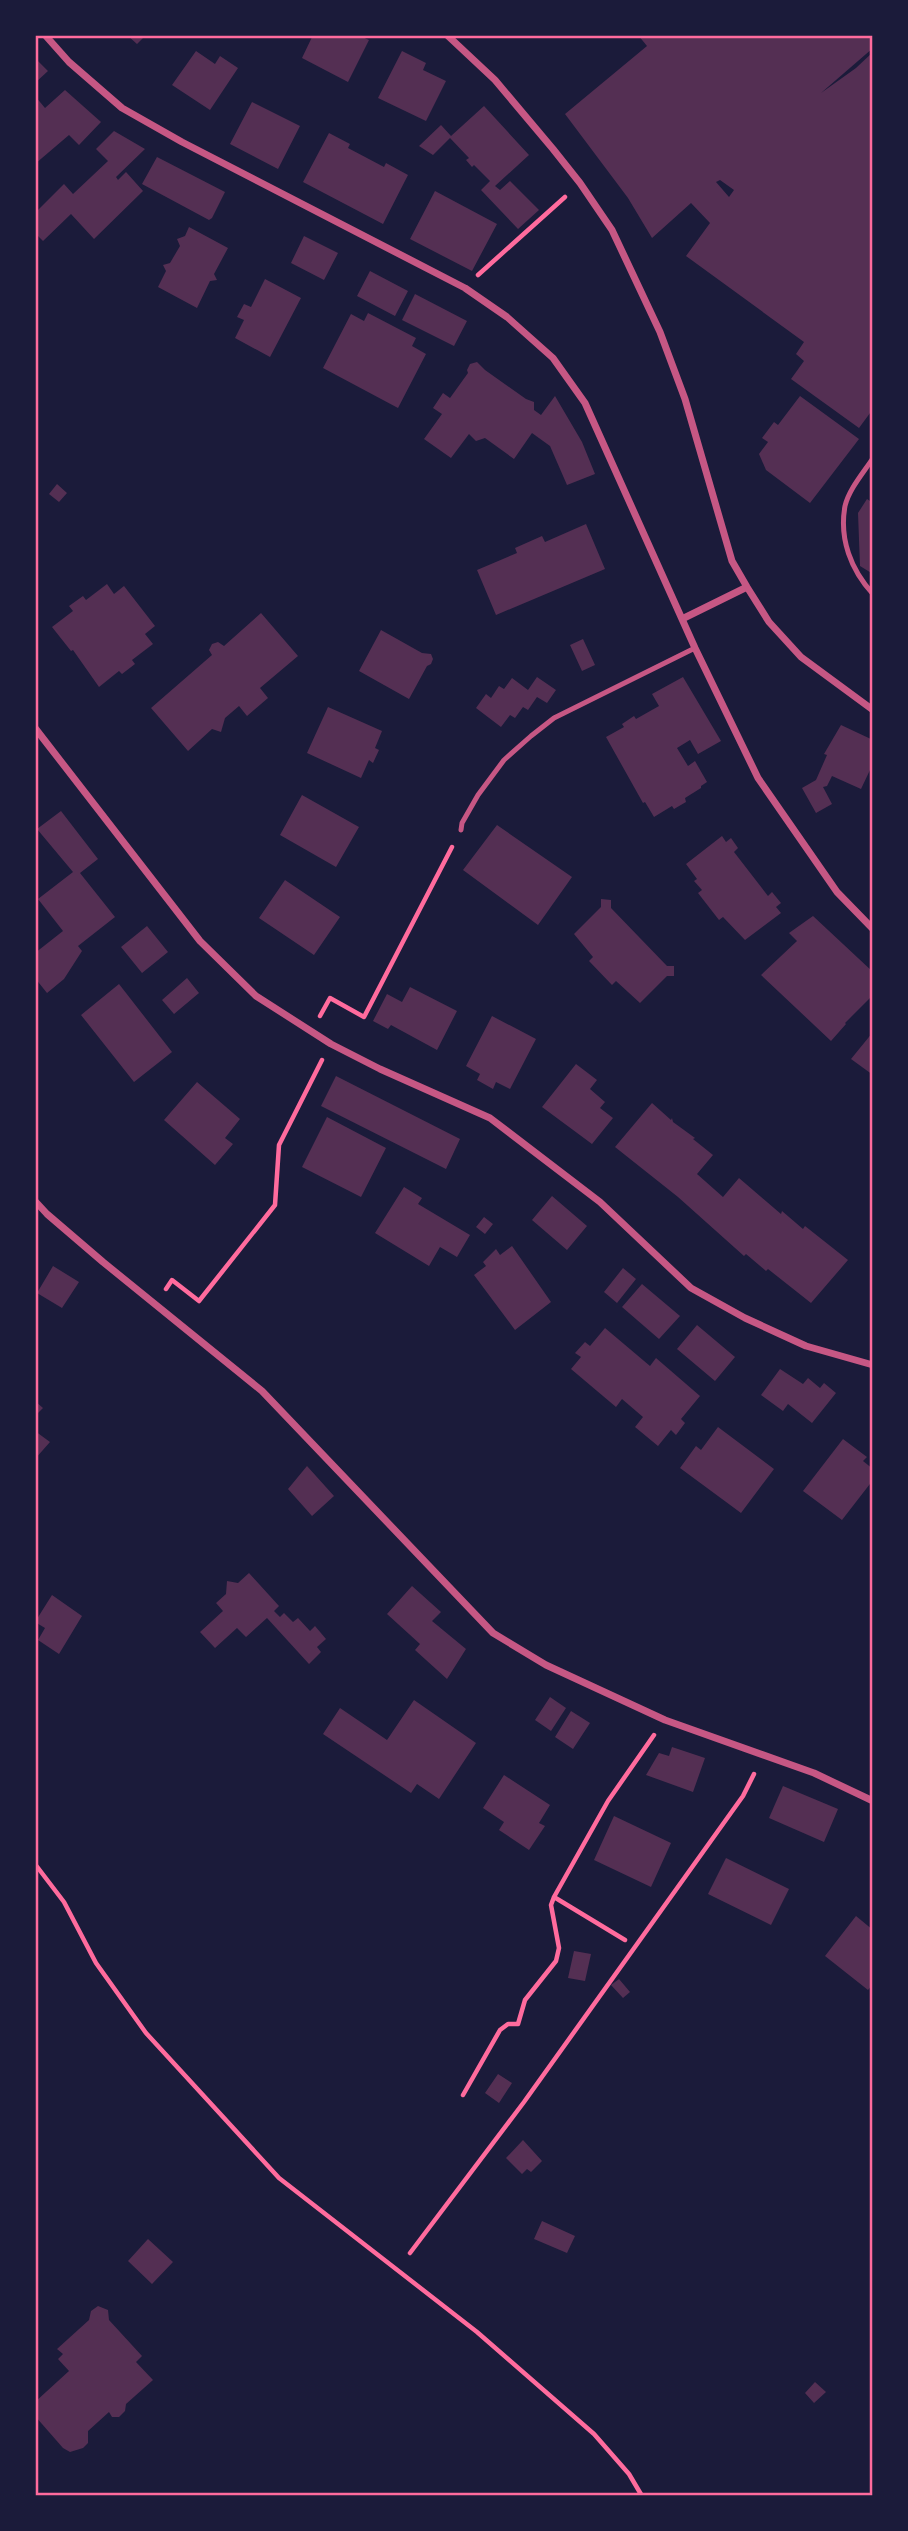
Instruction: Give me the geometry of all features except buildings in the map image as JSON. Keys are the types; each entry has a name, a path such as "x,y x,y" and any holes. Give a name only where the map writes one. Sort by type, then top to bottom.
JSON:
{"street":[{"path":"45,35 69,62 122,108 182,142 465,288 507,317 553,358 585,403 695,648 758,778 837,892 873,929"},
{"path":"447,35 495,80 580,183 612,230 660,332 685,399 732,561 769,622 801,657 873,710"},
{"path":"682,619 747,587"},
{"path":"35,728 200,941 256,996 311,1031 380,1069 490,1118 600,1202 691,1288 745,1318 806,1346 873,1365"},
{"path":"35,1200 47,1214 103,1262 261,1391 493,1633 546,1665 665,1720 814,1773 873,1801"}],"lane":[{"path":"873,458 845,504 844,533 851,563 873,594"},
{"path":"461,830 478,795 504,760 539,730 554,719 695,648"}],"path":[{"path":"465,288 580,183"},
{"path":"311,1031 330,998 364,1017 461,830"},
{"path":"155,1304 172,1280 199,1301 275,1205 278,1145 319,1066"},
{"path":"463,2095 500,2030 508,2024 517,2024 525,2000 556,1961 559,1948 551,1905 554,1897 608,1801 665,1720"},
{"path":"410,2253 524,2102 735,1807 764,1755"},
{"path":"35,1864 64,1902 96,1963 146,2033 279,2178 477,2332 584,2425 629,2474 642,2496"},
{"path":"554,1897 625,1940"}]}
